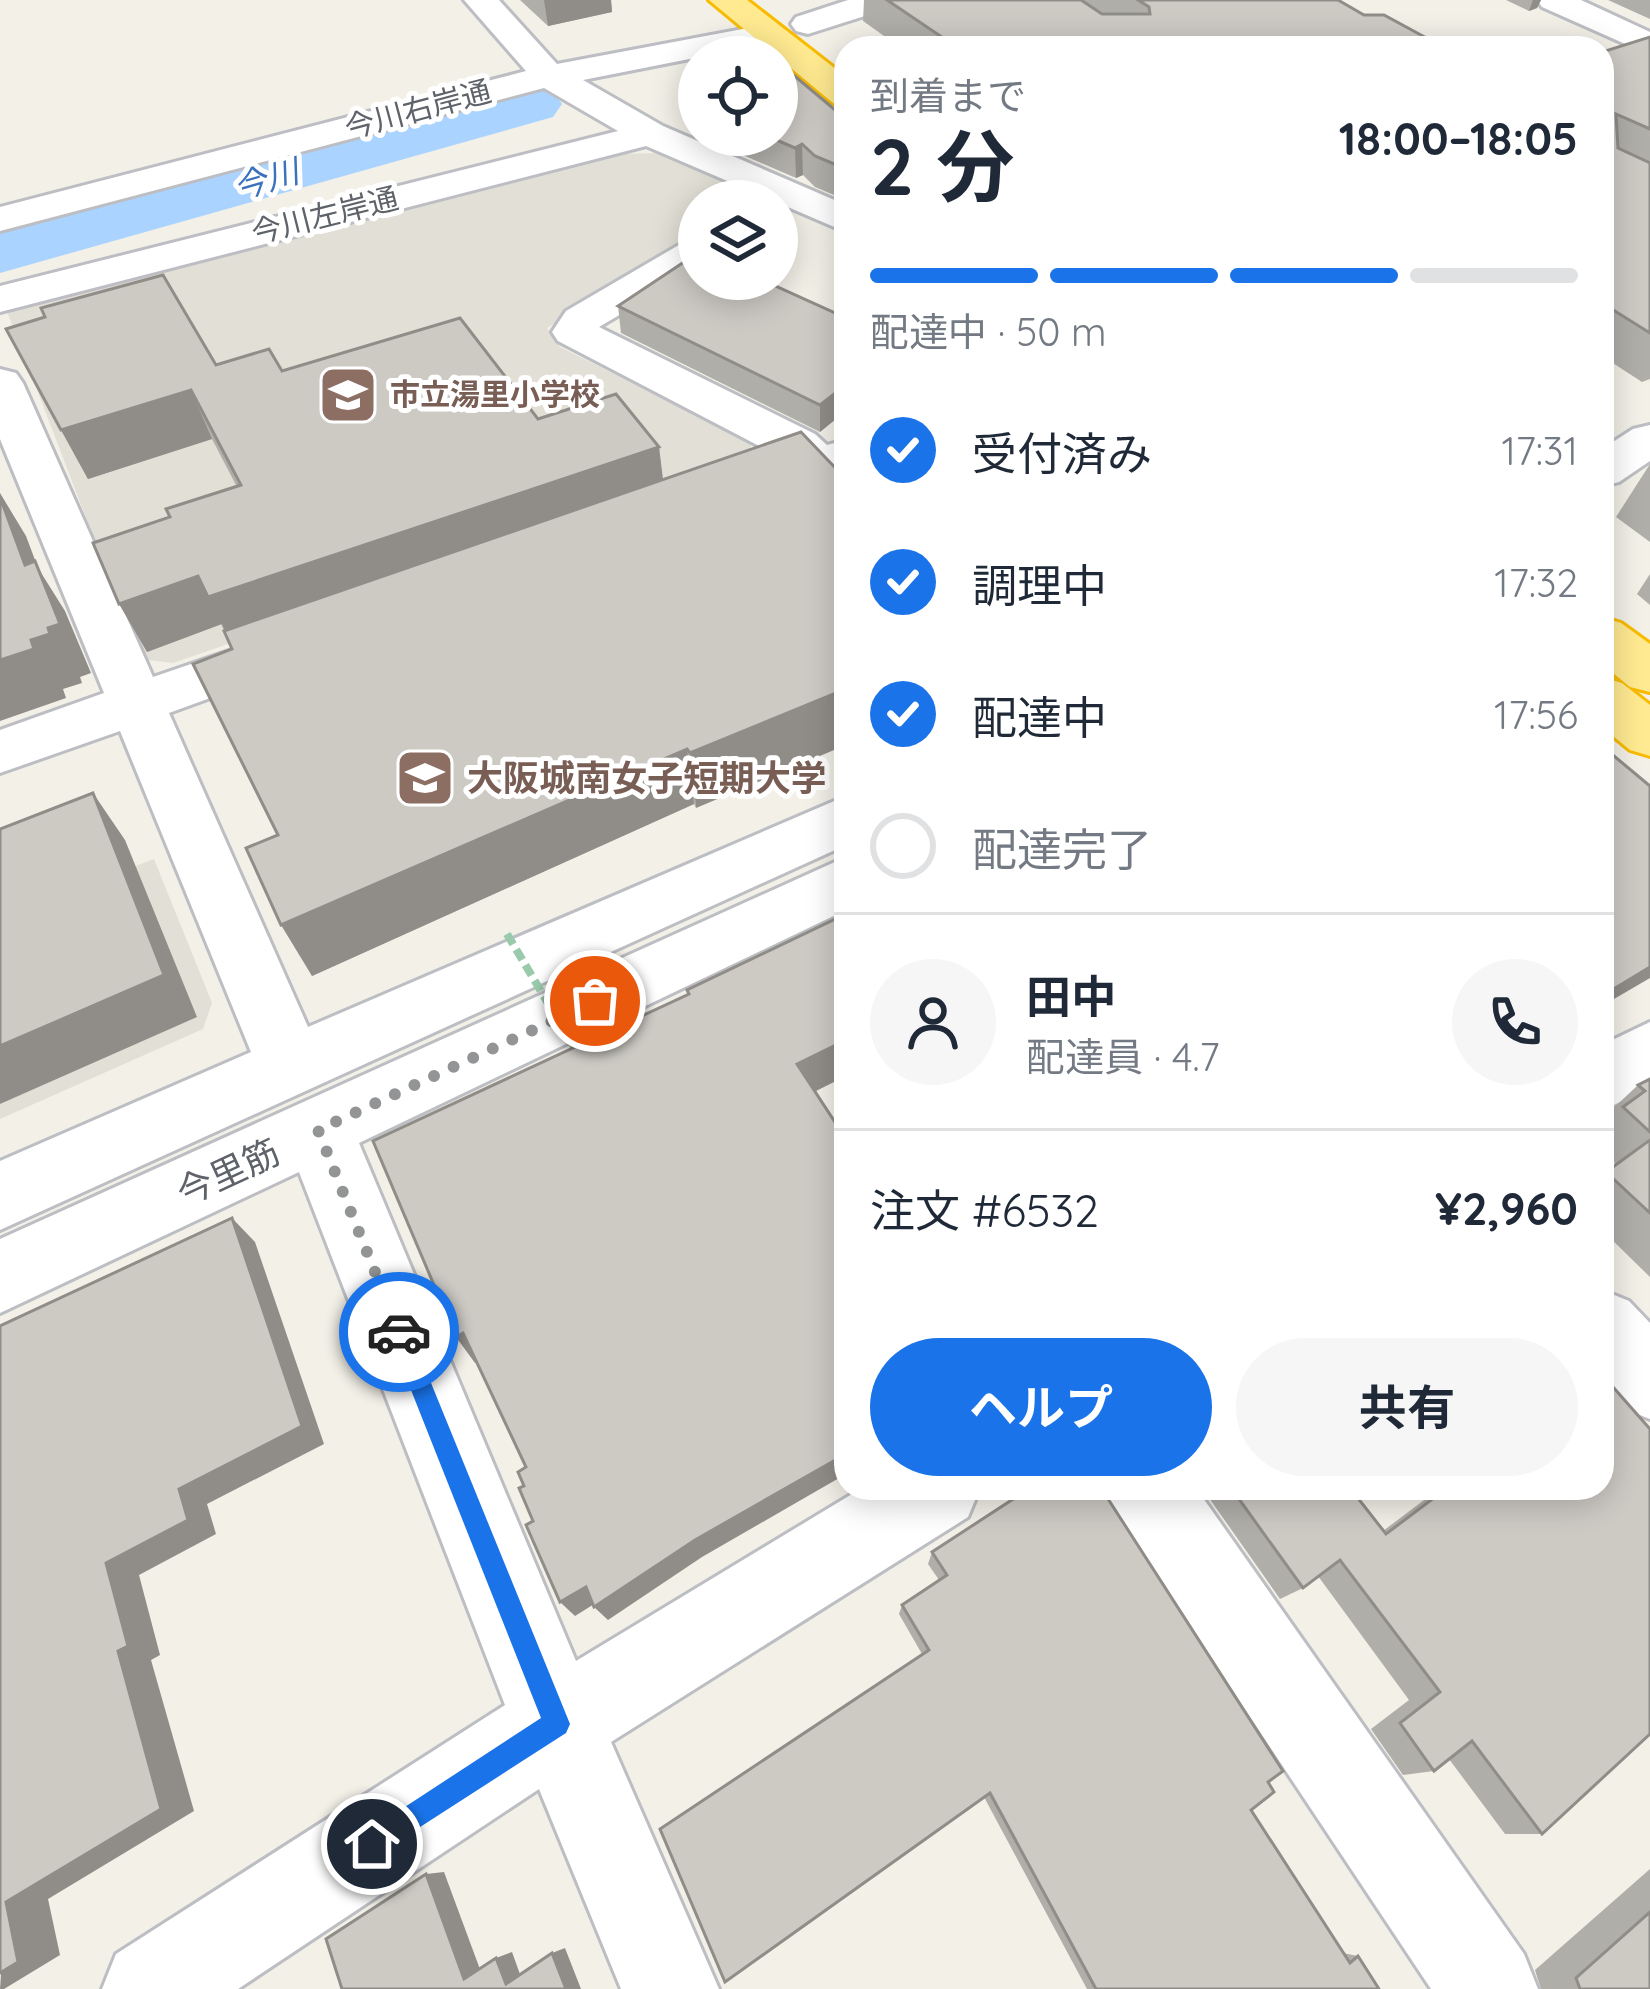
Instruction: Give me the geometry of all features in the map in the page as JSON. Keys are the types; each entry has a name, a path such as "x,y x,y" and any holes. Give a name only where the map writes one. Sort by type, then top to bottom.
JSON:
{"highway":[{"path":"726,0 808,24 834,44"},
{"path":"773,17 834,82"},
{"path":"1614,646 1650,674"},
{"path":"1614,706 1650,735"}],"street":[{"path":"481,0 549,76 743,180"},
{"path":"808,24 881,0"},
{"path":"1554,0 1650,45"},
{"name":"今川右岸通","path":"0,219 773,17"},
{"name":"今川左岸通","path":"0,298 650,134"},
{"path":"798,205 834,216"},
{"path":"678,263 581,320 574,332 798,444 834,469"},
{"path":"0,383 304,1097 556,1724 670,1989"},
{"path":"1614,463 1650,439"},
{"path":"687,511 834,472"},
{"path":"0,752 335,634"},
{"name":"今里筋","path":"0,1277 304,1097 834,824"},
{"name":"今里筋","path":"0,1196 304,1097 834,887"},
{"path":"1614,1074 1650,1051"},
{"path":"1614,1341 1650,1380"},
{"path":"151,1989 556,1724 920,1500"},
{"path":"1154,1500 1489,1989"}],"path":[{"path":"507,934 577,1052"}],"shaded area":[{"name":"市立湯里小学校","path":"662,153 727,180 678,180 678,251 547,328 560,347 752,443 745,465 173,663 140,659 8,314 19,300 619,154"},
{"path":"154,859 212,1003 203,1029 0,1119 0,918"}],"building":[{"path":"887,0 1081,0 1102,14 1150,14 1149,7 1138,0 1338,0 1364,15 1384,15 1423,36 940,36"},
{"path":"1650,37 1650,129 1616,114 1618,148 1650,163 1650,333 1614,310 1614,48"},
{"path":"798,79 834,109 834,164 802,144 798,146"},
{"path":"678,266 678,300 798,300 798,296 834,313 834,394 820,405 618,306"},
{"path":"163,275 216,365 269,349 282,371 460,318 538,419 616,394 659,447 208,597 198,576 119,604 93,543 170,517 166,509 241,485 191,390 61,430 6,329 45,317 41,308"},
{"path":"801,432 834,466 834,694 690,753 687,749 281,925 246,848 278,835 193,664 232,649 224,631"},
{"path":"0,497 25,565 35,561 60,624 48,628 50,634 31,640 34,649 0,660"},
{"path":"1614,756 1650,786 1650,967 1614,989"},
{"path":"93,793 164,975 0,1046 0,829"},
{"path":"834,920 834,1046 797,1064 834,1121 834,1461 695,1540 594,1607 586,1587 560,1602 526,1525 533,1521 519,1488 524,1486 518,1472 526,1467 463,1333 456,1337 373,1141 689,994 687,990"},
{"path":"1650,1079 1650,1132 1623,1107 1645,1091 1638,1085"},
{"path":"1650,1140 1650,1213 1614,1179 1614,1166"},
{"path":"232,1218 302,1426 179,1489 188,1520 106,1563 128,1646 118,1651 161,1809 6,1902 18,1962 0,1973 0,1326"},
{"path":"1614,1388 1650,1429 1650,1734 1542,1834 1472,1741 1434,1771 1400,1723 1440,1692 1340,1560 1303,1588 1240,1500 1359,1500 1386,1534 1431,1500 1614,1500"},
{"path":"1012,1500 1109,1500 1283,1771 1268,1782 1274,1792 1251,1810 1350,1963 1358,1956 1379,1989 1096,1989 990,1793 725,1982 660,1829 929,1650 902,1605 947,1575 932,1552"},
{"path":"426,1874 464,1979 496,1958 506,1984 552,1953 566,1989 342,1989 326,1939"},
{"path":"1650,1912 1650,1989 1580,1989 1576,1978"}],"waterway":[{"name":"今川","path":"0,253 532,104"}],"way so far":[{"path":"399,1332 318,1130 595,1001"}],"place":[{"name":"市立湯里小学校","path":"348,395"},
{"name":"大阪城南女子短期大学","path":"425,778"}],"route":[{"path":"372,1844 556,1724 399,1332"}]}
